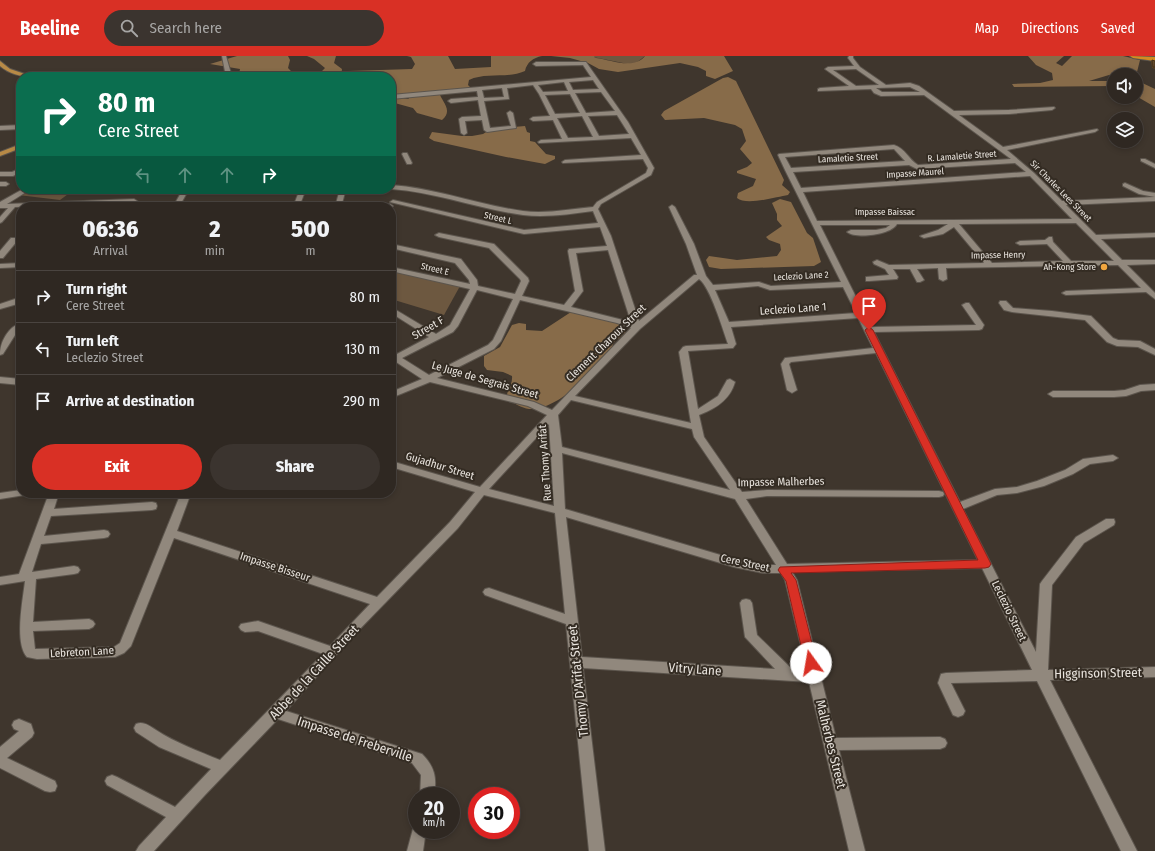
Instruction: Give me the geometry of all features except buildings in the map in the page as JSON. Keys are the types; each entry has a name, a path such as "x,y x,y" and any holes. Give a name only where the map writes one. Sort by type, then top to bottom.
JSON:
{"highway":[{"path":"1133,56 1155,58"},
{"path":"1149,56 1155,58"}],"main road":[{"path":"0,63 8,70 16,72"},
{"path":"0,154 16,148"}],"street":[{"path":"224,56 228,72"},
{"path":"546,56 557,64"},
{"path":"851,56 850,58 857,67 884,86"},
{"path":"536,64 584,63 633,136 651,168 649,174 599,203 596,209 637,327"},
{"path":"854,87 828,69 857,67"},
{"path":"396,97 593,78"},
{"path":"564,80 597,138"},
{"path":"534,83 542,94 566,140"},
{"name":"Sir Charles Lees Street","path":"820,90 910,85 917,87 1017,161 1032,174 1155,297"},
{"path":"504,86 509,105"},
{"path":"872,87 876,92 881,94 925,93"},
{"path":"479,89 486,130 514,127 510,114"},
{"path":"542,94 602,90"},
{"path":"451,101 507,98"},
{"path":"952,113 1009,112 1052,108"},
{"path":"533,119 618,113"},
{"path":"464,133 462,119 484,118"},
{"path":"0,128 16,127"},
{"path":"1001,149 1095,130"},
{"path":"542,142 633,136"},
{"name":"Leclezio Street","path":"910,163 898,148 780,155 836,263 1129,851"},
{"path":"405,154 408,163"},
{"path":"565,162 646,157"},
{"path":"1143,160 1155,166"},
{"name":"R. Lamaletie Street","path":"910,163 921,168 1017,161"},
{"name":"Lamaletie Street","path":"788,170 910,163"},
{"path":"0,174 13,174 16,172"},
{"name":"Impasse Maurel","path":"798,190 1032,174"},
{"path":"1125,185 1135,191 1154,197"},
{"path":"396,187 412,189 526,214 543,214 596,209"},
{"path":"406,193 412,189"},
{"path":"0,205 19,194"},
{"path":"1060,203 1154,197"},
{"path":"394,202 399,198"},
{"path":"120,202 136,202"},
{"path":"0,205 13,206"},
{"path":"0,221 13,206"},
{"name":"Street L","path":"396,206 524,232 602,225"},
{"path":"672,207 690,244 702,277 706,278 726,325"},
{"name":"Impasse Baissac","path":"815,223 1078,221"},
{"path":"851,232 889,231 894,227 895,222"},
{"path":"924,236 939,233 951,226 954,222 990,265"},
{"path":"396,393 429,379 491,348 497,341 525,282 524,278 496,249 491,246 439,235"},
{"path":"1095,237 1155,235"},
{"path":"0,256 14,240"},
{"path":"1020,243 1049,241 1069,264"},
{"path":"396,247 458,261 473,280 474,288"},
{"path":"566,308 579,291 572,251 610,248"},
{"name":"Impasse Henry","path":"877,262 888,267 1155,262"},
{"path":"0,266 16,265"},
{"path":"912,266 920,280"},
{"path":"942,266 943,279"},
{"path":"869,279 894,277 888,267"},
{"name":"Street E","path":"396,270 566,308 620,321 637,327"},
{"name":"Clement Charoux Street","path":"482,491 569,396 637,327 697,277 702,277"},
{"name":"Leclezio Lane 2","path":"711,288 759,284 770,288 846,284"},
{"name":"Street F","path":"396,355 436,338 450,330 454,326 474,288"},
{"path":"1066,293 1147,290"},
{"path":"0,307 16,302"},
{"path":"1003,303 1007,308 1012,310 1052,313 1088,318 1110,340 1117,343 1140,344 1155,352"},
{"path":"869,330 979,327 980,325 966,305"},
{"path":"396,312 436,338"},
{"name":"Leclezio Lane 1","path":"726,325 862,315"},
{"name":"Malherbes Street","path":"726,325 732,344 730,346 686,349 683,352 696,426 703,444 739,496 783,570 791,580 857,851"},
{"path":"0,352 16,329"},
{"path":"792,390 785,364 788,360 879,350"},
{"name":"Le Juge de Segrais Street","path":"396,357 413,370 429,379 531,404 553,414"},
{"path":"0,380 16,382"},
{"path":"694,414 708,409 724,395 730,382"},
{"path":"1053,394 1126,393 1140,388 1155,387"},
{"path":"569,396 696,426"},
{"name":"Rue Thomy Arifat","path":"553,414 557,449 560,511"},
{"name":"Impasse Malherbes","path":"557,449 739,496 767,493 939,494"},
{"path":"957,507 995,492 1017,490 1040,484 1069,472 1087,461 1114,458"},
{"name":"Gujadhur Street","path":"396,465 482,491 560,511"},
{"name":"Abbe de la Caille Street","path":"144,851 310,677 379,602 454,525 482,491"},
{"path":"0,496 16,494"},
{"name":"Lebreton Lane","path":"52,498 37,541 28,576 26,627 28,650 31,653 37,654 115,652 125,646 184,498"},
{"path":"47,513 152,506"},
{"name":"Cere Street","path":"560,511 734,562 763,569 783,570 985,564"},
{"name":"Thomy D'Arifat Street","path":"560,511 597,851"},
{"path":"1041,675 1046,584 1080,540 1110,522"},
{"name":"Impasse Bisseur","path":"171,533 379,602"},
{"path":"37,541 104,534"},
{"path":"0,581 74,570"},
{"path":"489,592 572,621"},
{"path":"746,602 751,637 753,641 790,676"},
{"path":"26,627 89,624"},
{"path":"245,627 258,626 332,652"},
{"name":"Vitry Lane","path":"576,662 814,677"},
{"name":"Higginson Street","path":"958,711 944,683 946,678 1155,672"},
{"name":"Impasse de Freberville","path":"276,713 417,758 427,768 430,782 429,787"},
{"path":"0,755 27,733 26,728 19,725"},
{"path":"141,728 164,743 223,767"},
{"path":"831,744 940,743"},
{"path":"0,760 50,786"},
{"path":"112,781 177,815"},
{"path":"415,851 418,839"}],"shaded area":[{"path":"237,56 288,56 290,60 288,68 291,71 239,72 240,69 210,64"},
{"path":"307,56 336,56 334,63 342,69 342,72 321,72 325,68 314,59"},
{"path":"407,56 448,56 455,69 491,67 491,56 542,56 531,61 527,65 525,71 511,75 483,76 469,80 468,85 471,88 439,92 447,109 447,113 442,120 417,113 413,108 396,103 396,98 409,99 407,96 396,95 396,72 348,72 412,69 415,64 411,57"},
{"path":"551,56 595,56 594,57 596,58 615,62 629,63 640,60 645,56 724,56 733,71 715,79 706,76 706,71 698,67 680,63 618,72 599,69 588,63 570,58"},
{"path":"645,56 636,63 628,64 593,57"},
{"path":"1028,56 1064,56 1056,63 1062,66 1072,56 1123,56 1140,60 1138,68 1107,68 1107,76 1089,81 1107,81 1107,86 1014,87 1012,84 1040,83 1053,80 1052,73 1036,65"},
{"path":"728,77 736,81 784,180 782,185 790,192 788,195 754,201 741,200 737,198 738,193 753,186 756,179 737,173 737,171 752,163 740,149 746,141 742,129 735,125 704,118 665,120 661,115 664,111 723,78"},
{"path":"1143,83 1155,89 1155,107 1143,100"},
{"path":"525,126 527,132 530,133 530,141 535,142 546,154 555,156 555,159 545,164 434,141 429,138 432,132 472,136 483,134 491,129"},
{"path":"20,194 68,194 60,200 18,195"},
{"path":"780,199 791,202 807,233 813,238 821,262 814,266 721,269 709,267 706,260 709,256 737,260 777,256 781,250 780,244 769,240 766,237 782,226 777,220 777,214 772,203"},
{"path":"396,271 460,286 444,315 396,301"},
{"path":"571,312 589,314 621,324 626,332 615,341 612,349 613,354 563,397 540,408 523,408 514,403 507,398 512,382 512,376 503,372 487,370 484,366 484,356 500,347 512,325 519,323 526,324 526,330 542,331"}],"place":[{"name":"Ah-Kong Store","path":"1104,267"}],"route":[{"path":"811,663 791,580 783,570 985,564 869,330"}]}
